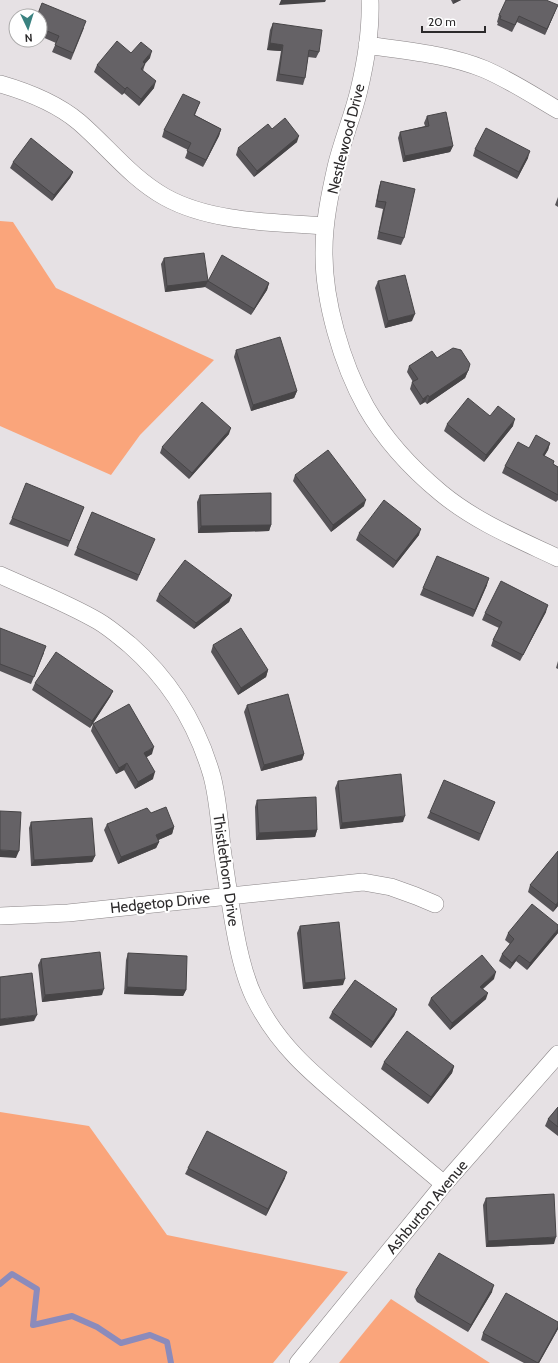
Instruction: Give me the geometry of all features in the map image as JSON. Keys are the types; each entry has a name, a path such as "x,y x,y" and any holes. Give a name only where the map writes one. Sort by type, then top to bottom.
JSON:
{"street":[{"name":"Nestlewood Drive","path":"370,0 367,45 360,90 336,166 325,226 324,251 327,293 336,333 349,371 366,408 391,443 420,474 442,494 469,513 506,534 558,558"},
{"path":"367,45 445,57 483,68 512,82 558,110"},
{"path":"0,84 26,92 57,107 78,121 138,179 178,203 210,214 249,220 325,226"},
{"name":"Thistlethorn Drive","path":"0,575 61,602 99,622 118,635 145,658 165,681 184,709 199,737 212,778 219,817 228,896 240,957 250,987 264,1015 284,1044 307,1070 444,1184"},
{"name":"Hedgetop Drive","path":"0,916 68,913 363,882 391,887 435,904"},
{"name":"Ashburton Avenue","path":"298,1363 444,1184 558,1054"}],"shaded area":[{"path":"0,221 13,222 56,288 214,360 140,435 111,475 0,426"},
{"path":"0,1112 89,1126 167,1235 348,1272 273,1363 0,1363"},
{"path":"391,1299 490,1363 339,1363"}],"building":[{"path":"506,0 546,0 558,5 547,29 519,16 515,25 500,19 501,16 499,15"},
{"path":"42,3 86,21 73,53 55,45 59,36 48,31 48,8 40,8"},
{"path":"273,23 322,30 319,52 309,50 305,78 279,74 283,45 270,43"},
{"path":"117,41 131,53 141,42 152,51 143,62 145,64 141,69 156,81 141,99 127,87 125,89 97,65"},
{"path":"183,94 200,102 194,115 221,129 206,160 187,151 191,143 164,130"},
{"path":"446,112 453,146 405,156 400,132 429,126 427,116"},
{"path":"285,118 299,136 257,171 238,148 268,124 272,129"},
{"path":"486,128 530,151 519,172 475,149"},
{"path":"31,138 73,172 54,195 13,162"},
{"path":"381,181 415,189 404,238 379,232 386,202 377,201"},
{"path":"204,253 208,281 167,286 164,258"},
{"path":"222,255 269,283 254,309 208,281"},
{"path":"405,275 415,314 388,321 378,281"},
{"path":"280,337 297,391 253,405 236,350"},
{"path":"453,348 461,350 470,364 468,371 429,397 428,395 423,399 412,382 418,379 409,366 432,351 437,358"},
{"path":"468,398 490,416 498,406 515,419 486,455 447,424"},
{"path":"202,402 231,428 192,473 162,447"},
{"path":"536,435 550,443 543,455 554,461 553,464 558,467 558,495 505,466 518,442 529,448"},
{"path":"328,450 366,500 333,525 295,475"},
{"path":"26,483 84,507 70,541 12,518"},
{"path":"271,493 271,525 201,526 200,495"},
{"path":"384,500 421,529 396,561 359,533"},
{"path":"92,512 155,539 139,575 77,548"},
{"path":"437,556 489,578 475,610 423,588"},
{"path":"185,560 232,595 196,623 159,594"},
{"path":"501,581 548,605 523,655 493,640 502,622 485,613"},
{"path":"0,628 46,646 34,677 0,664"},
{"path":"241,628 268,670 241,688 213,645"},
{"path":"56,652 113,691 92,721 35,683"},
{"path":"288,694 304,754 264,765 247,705"},
{"path":"129,704 154,747 144,753 155,772 138,782 127,763 119,768 93,724"},
{"path":"401,774 405,816 342,823 338,781"},
{"path":"444,780 495,802 481,834 430,812"},
{"path":"316,797 317,830 259,833 257,800"},
{"path":"166,807 174,827 156,835 159,842 121,857 107,824 147,808 151,813"},
{"path":"0,811 21,812 19,851 0,850"},
{"path":"92,818 95,856 34,860 31,822"},
{"path":"558,851 558,902 556,905 530,885"},
{"path":"532,904 558,925 558,929 530,963 519,955 512,963 502,954 514,939 508,933"},
{"path":"339,922 345,979 305,983 300,926"},
{"path":"100,952 104,989 45,995 41,959"},
{"path":"128,953 187,956 186,990 127,987"},
{"path":"482,955 496,972 480,987 488,993 452,1023 431,998"},
{"path":"32,973 37,1015 0,1019 0,977"},
{"path":"355,980 397,1009 373,1042 332,1012"},
{"path":"407,1031 454,1066 431,1097 384,1062"},
{"path":"558,1107 558,1127 548,1119"},
{"path":"207,1131 287,1172 268,1209 188,1168"},
{"path":"554,1194 556,1237 488,1241 486,1198"},
{"path":"439,1253 494,1285 471,1325 420,1295 416,1290"},
{"path":"506,1293 558,1322 558,1327 538,1363 483,1333"}],"waterway":[{"path":"0,1284 12,1274 37,1289 33,1325 72,1316 97,1327 121,1343 150,1335 167,1342 171,1363"}]}
